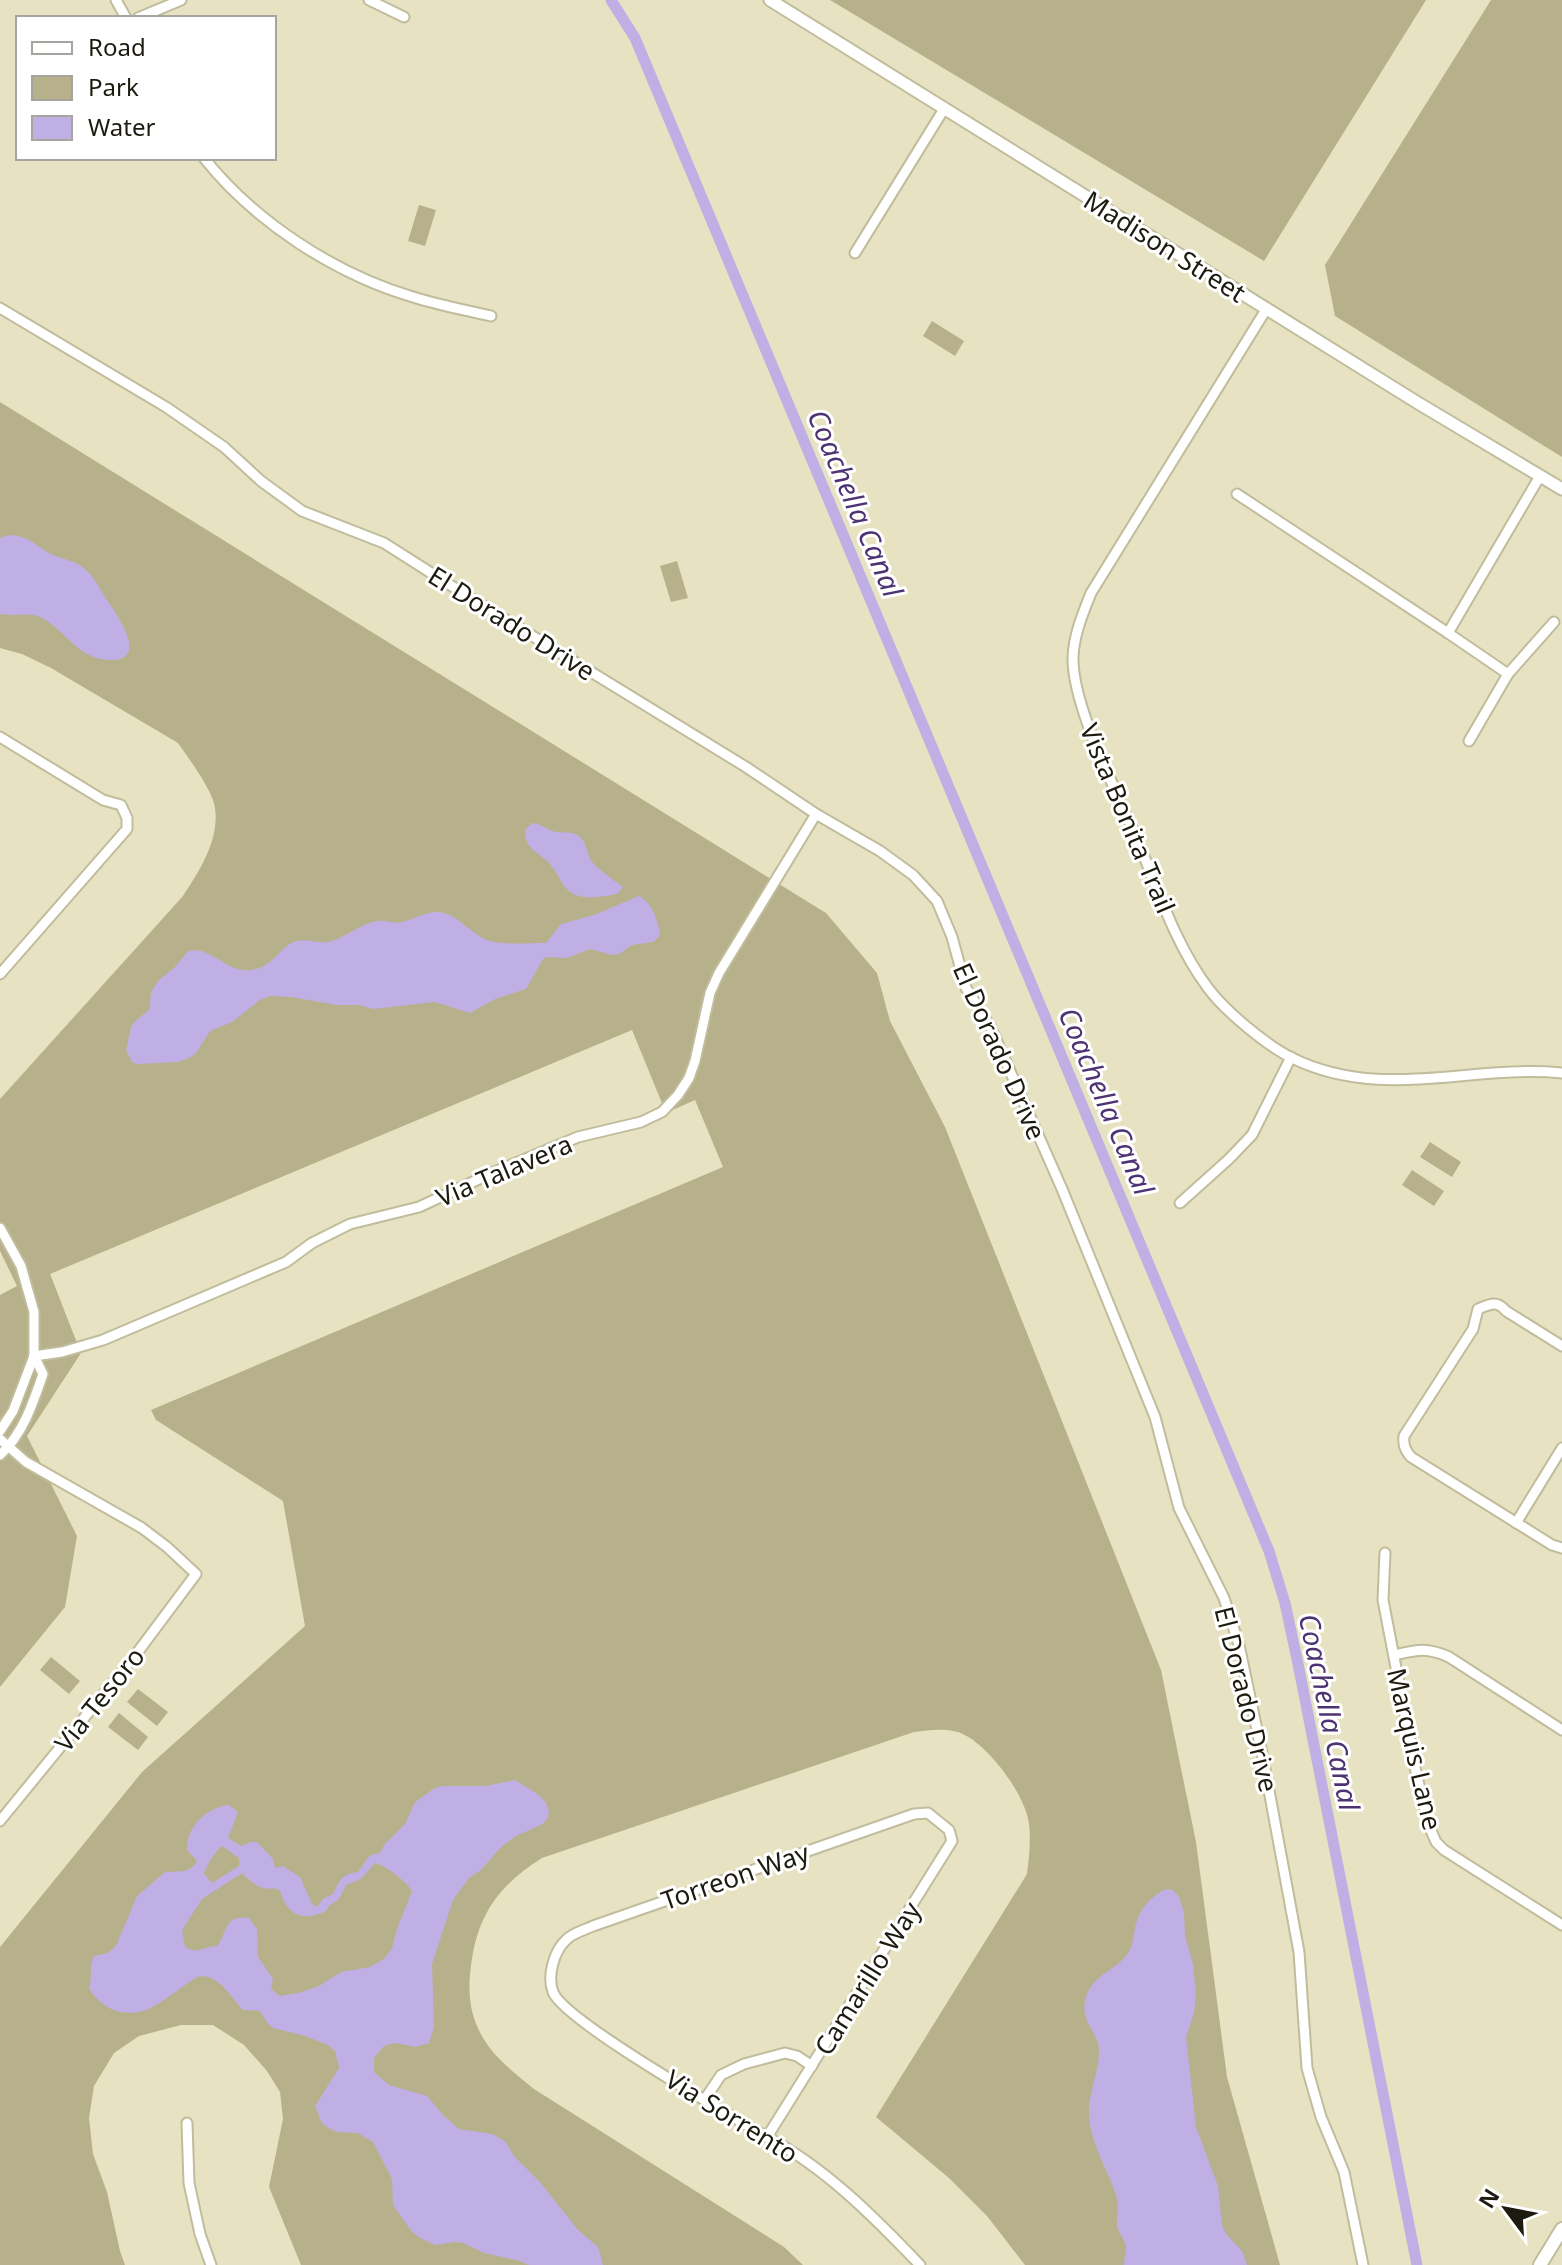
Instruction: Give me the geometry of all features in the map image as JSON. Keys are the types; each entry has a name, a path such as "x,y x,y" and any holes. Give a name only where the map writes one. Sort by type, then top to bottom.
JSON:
{"main road":[{"path":"1540,2265 1562,2230"},
{"path":"1550,2265 1562,2230"}],"street":[{"path":"143,16 181,0"},
{"path":"369,0 404,17"},
{"name":"Madison Street","path":"770,0 1562,489"},
{"path":"855,253 944,109"},
{"path":"206,160 244,200 281,230 340,268 413,297 491,316"},
{"name":"El Dorado Drive","path":"0,308 166,407 224,447 261,481 302,511 384,543 880,851 913,875 937,901 952,937 966,988 991,1028 1062,1189 1155,1417 1179,1508 1224,1598 1239,1645 1299,1952 1307,2068 1321,2117 1344,2172 1363,2265"},
{"name":"Vista Bonita Trail","path":"1267,308 1091,593 1079,622 1073,657 1077,690 1093,735 1180,942 1208,989 1240,1022 1291,1057 1333,1073 1380,1080 1562,1073"},
{"path":"1448,633 1540,476"},
{"path":"1237,494 1508,674"},
{"path":"1469,741 1508,674 1554,622"},
{"path":"0,737 103,800 121,805 127,818 127,829 0,974"},
{"name":"Via Talavera","path":"34,1356 62,1352 103,1340 286,1262 312,1243 350,1224 419,1207 578,1137 641,1122 662,1112 689,1078 710,993 719,973 816,814"},
{"path":"1180,1203 1252,1135 1291,1057"},
{"path":"0,1228 21,1266 34,1312 34,1356 13,1411 0,1431"},
{"path":"1562,1346 1501,1305 1495,1303 1478,1309 1473,1329 1404,1436 1405,1450 1411,1457 1552,1545 1562,1548"},
{"path":"0,1455 9,1447 23,1424 43,1374 34,1356"},
{"path":"0,1439 9,1447"},
{"name":"Via Tesoro","path":"0,1821 137,1653 196,1574 142,1528 26,1462 9,1447"},
{"path":"1516,1523 1562,1448"},
{"name":"Marquis Lane","path":"1385,1553 1383,1600 1417,1777 1436,1842 1562,1925"},
{"path":"1394,1655 1422,1649 1449,1657 1562,1730"},
{"name":"Torreon Way","path":"551,1972 557,1953 567,1939 593,1926 914,1814 928,1813 939,1820"},
{"name":"Camarillo Way","path":"767,2137 952,1841 949,1830 939,1820"},
{"name":"Via Sorrento","path":"551,1972 553,1993 573,2015 786,2147 815,2168 920,2265"},
{"path":"705,2099 721,2075 744,2064 785,2053 797,2056 812,2066"},
{"path":"187,2123 189,2183 200,2234 211,2265"}],"green space":[{"path":"830,0 1426,0 1264,261"},
{"path":"1491,0 1562,0 1562,457 1335,316 1325,265"},
{"path":"419,205 436,210 425,246 408,241"},
{"path":"932,321 964,341 955,356 923,336"},
{"path":"0,402 826,913 877,973 890,1021 945,1127 1161,1670 1196,1842 1227,2077 1280,2265 1025,2265 987,2216 949,2178 876,2117 1027,1874 1029,1824 1013,1785 992,1757 969,1737 941,1730 914,1732 542,1858 502,1891 485,1917 474,1948 470,1982 472,2012 482,2036 502,2061 534,2089 784,2247 803,2265 301,2265 269,2187 283,2119 280,2092 267,2071 244,2045 213,2025 181,2025 139,2036 114,2053 94,2086 89,2118 93,2154 107,2192 125,2265 0,2265 0,1947 142,1772 305,1626 283,1501 156,1420 151,1410 723,1167 695,1100 666,1113 632,1030 50,1274 81,1353 27,1436 77,1536 65,1607 0,1687 0,1295 17,1286 0,1251 0,1099 183,896 208,852 216,815 208,788 178,743 51,668 22,654 0,648"},
{"path":"677,561 688,598 671,602 660,566"},
{"path":"1430,1142 1461,1162 1452,1177 1420,1157"},
{"path":"1412,1170 1444,1191 1434,1206 1402,1185"},
{"path":"51,1657 80,1681 69,1694 40,1670"},
{"path":"138,1689 168,1712 157,1726 127,1702"},
{"path":"119,1713 148,1737 138,1750 108,1727"}],"water":[{"path":"9,535 28,540 89,573 128,636 128,654 121,659 98,658 81,650 42,618 0,614 0,538"},
{"path":"532,823 578,835 585,843 592,862 623,887 617,894 598,897 573,894 550,864 527,842 525,830"},
{"path":"639,896 651,908 658,924 660,936 653,942 632,945 612,955 590,949 567,958 547,957 526,989 495,999 470,1013 435,1002 373,1009 270,996 232,1022 210,1031 196,1053 189,1058 178,1062 137,1064 132,1062 126,1050 131,1027 148,1011 151,992 188,951 204,952 233,967 250,970 265,965 296,941 328,942 371,922 396,923 437,912 451,916 490,941 546,943 561,924 594,915"},
{"path":"515,1780 546,1803 549,1812 547,1819 501,1847 481,1870 469,1878 453,1900 432,1964 434,2027 429,2043 416,2047 395,2043 384,2046 374,2058 374,2072 389,2085 427,2096 459,2129 492,2134 505,2141 514,2156 540,2182 578,2230 598,2247 603,2265 529,2265 484,2253 463,2243 435,2245 420,2238 393,2205 392,2179 373,2142 358,2133 337,2132 322,2123 315,2106 339,2068 335,2051 305,2036 273,2028 260,2011 243,2010 211,1978 197,1977 156,2005 135,2013 119,2012 105,2006 89,1988 94,1956 108,1953 116,1946 137,1896 165,1872 183,1871 197,1861 187,1850 190,1834 199,1820 213,1810 229,1805 238,1812 228,1838 241,1846 257,1842 273,1859 275,1868 283,1866 300,1877 312,1904 317,1907 323,1899 333,1894 344,1876 358,1872 369,1856 381,1852 405,1824 415,1802 443,1786 486,1786","holes":["222,1846 239,1858 239,1866 212,1883 204,1874","375,1863 395,1874 412,1891 392,1948 384,1959 370,1967 341,1972 319,1986 280,1996 271,1989 273,1979 258,1957 257,1929 249,1918 231,1921 217,1946 198,1950 185,1947 182,1930 202,1899 242,1873 260,1887 279,1890 286,1905 296,1914 313,1916 326,1911 339,1899 346,1885 361,1879"]},
{"path":"1166,1889 1173,1890 1179,1897 1193,1964 1196,1994 1186,2037 1196,2127 1218,2186 1222,2225 1242,2251 1247,2265 1124,2265 1126,2247 1117,2225 1117,2199 1090,2125 1089,2106 1099,2048 1085,2013 1086,1997 1094,1983 1128,1953 1140,1913 1151,1899"}],"waterway":[{"name":"Coachella Canal","path":"611,0 635,38 1269,1551 1285,1603 1298,1664 1417,2265"}]}
